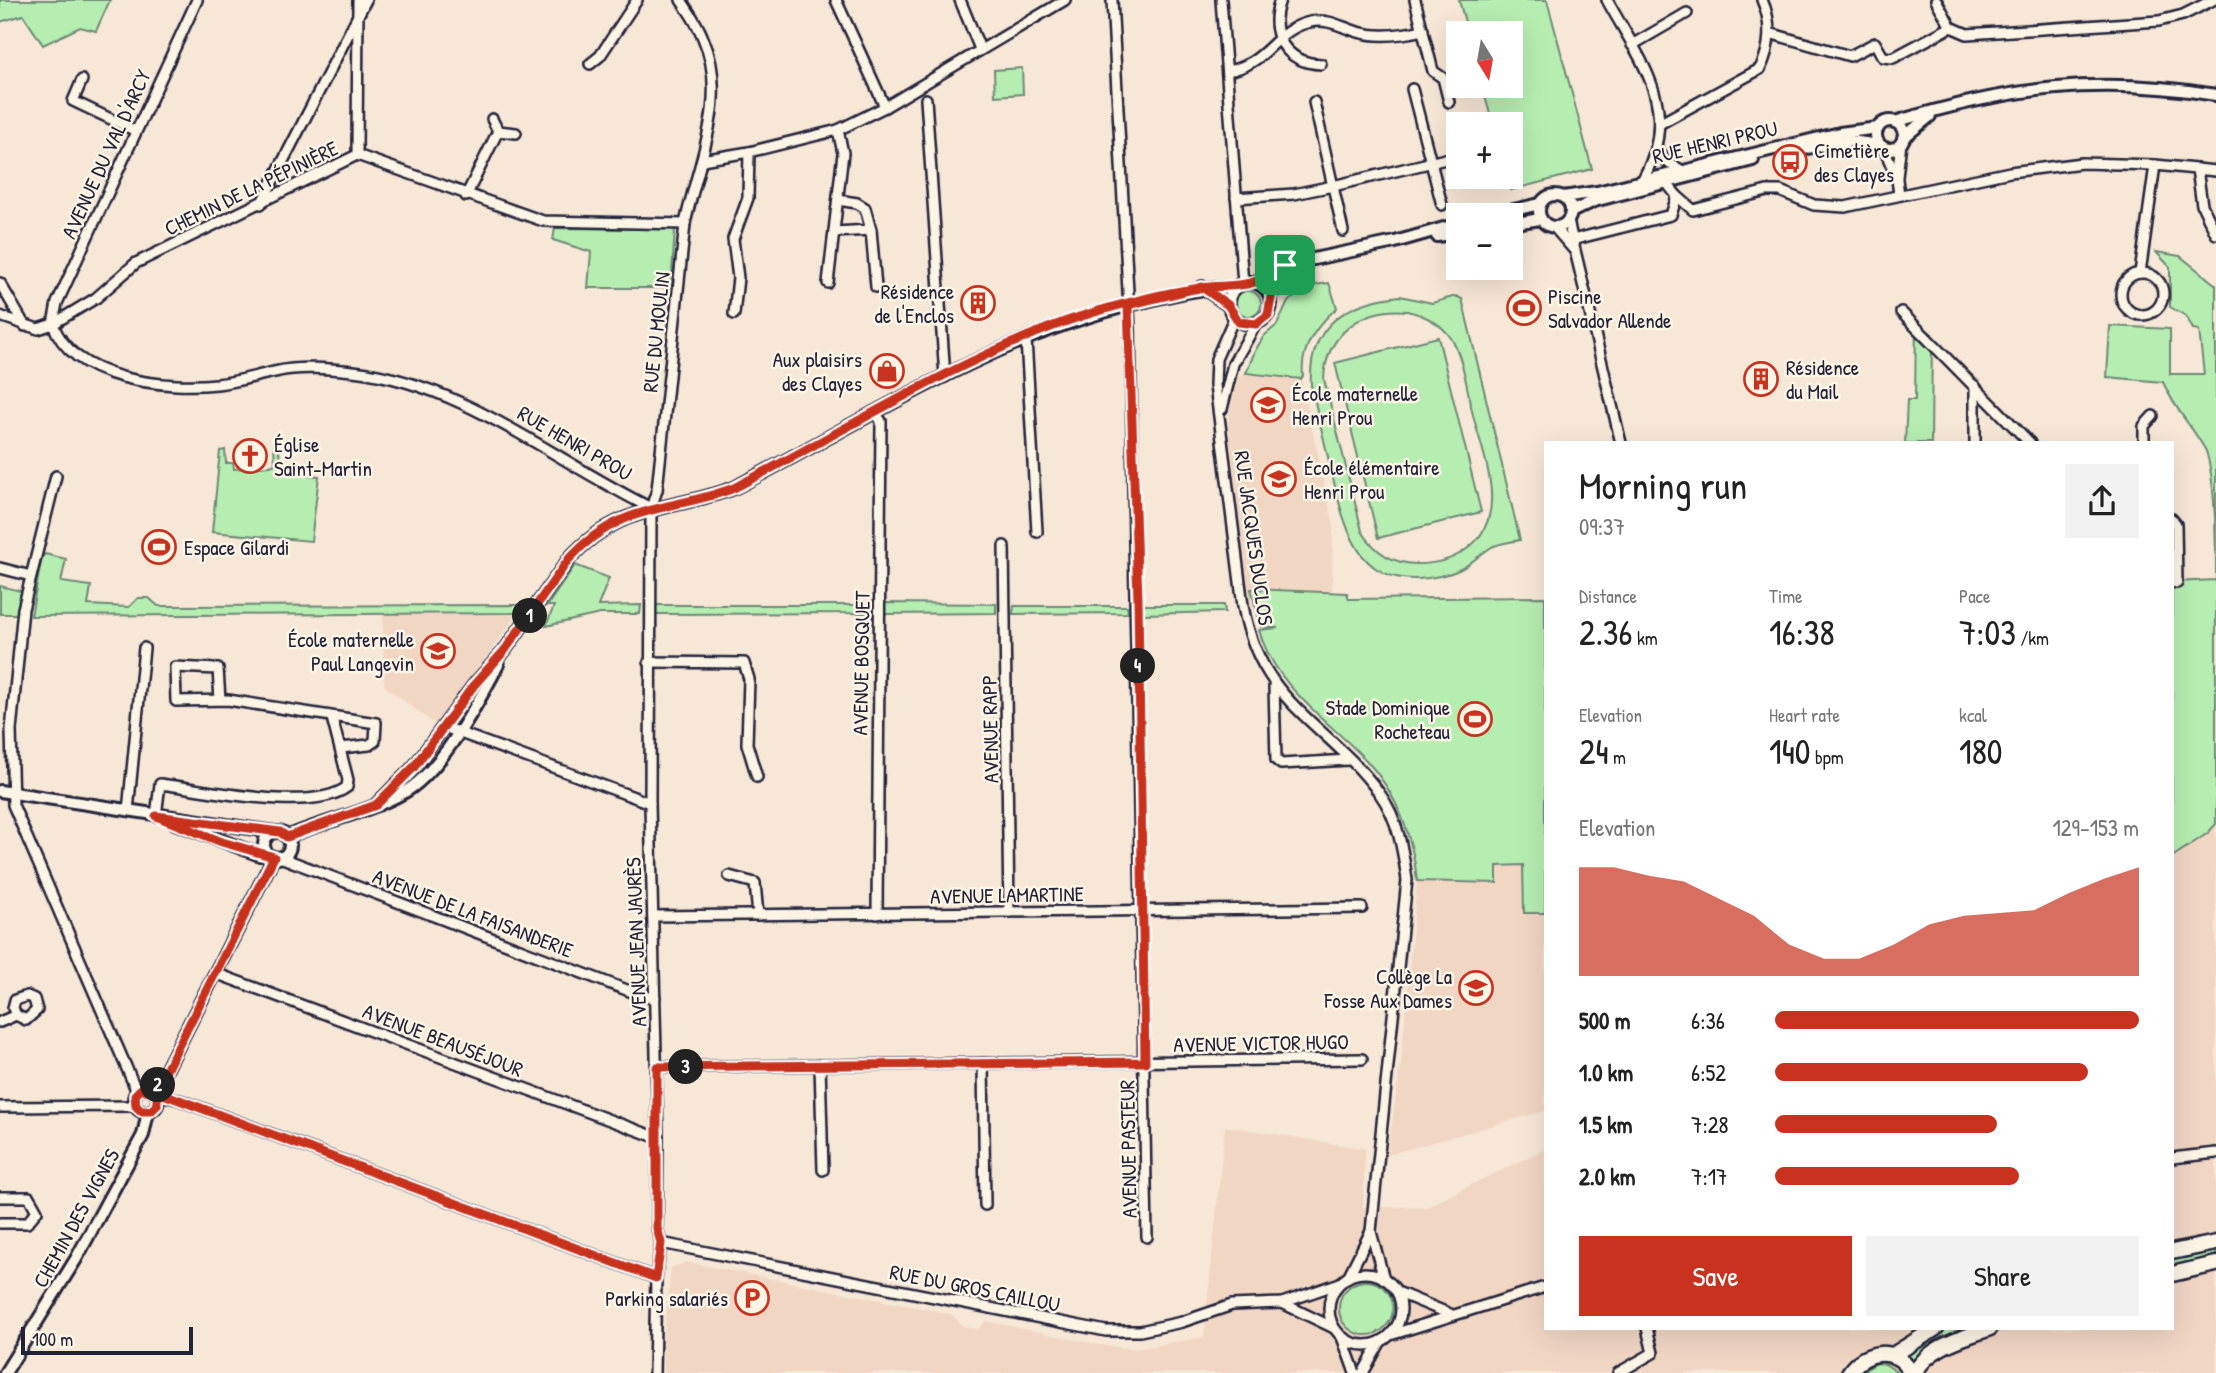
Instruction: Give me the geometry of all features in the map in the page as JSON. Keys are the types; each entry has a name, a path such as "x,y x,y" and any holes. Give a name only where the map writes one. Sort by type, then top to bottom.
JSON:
{"main road":[{"path":"2174,1252 2216,1243"},
{"path":"2174,1274 2216,1264"},
{"path":"1893,1355 1933,1330"},
{"path":"1849,1373 1864,1357 1883,1353 1893,1355 1913,1373 1922,1360 1949,1344 1985,1330"}],"street":[{"name":"AVENUE DU VAL D'ARCY","path":"53,324 57,303 197,0"},
{"path":"357,155 358,0"},
{"path":"261,204 366,0"},
{"path":"590,64 600,56 637,0"},
{"name":"RUE DU MOULIN","path":"650,508 657,490 685,224 707,146 714,83 705,42 681,0"},
{"path":"836,0 886,107"},
{"path":"960,0 980,49"},
{"path":"702,160 749,152 838,130 886,107 1065,0"},
{"name":"AVENUE PASTEUR","path":"1112,0 1128,305 1138,599 1147,1237"},
{"path":"1221,0 1236,198 1239,285 1228,305"},
{"path":"1280,0 1275,20 1278,39 1298,60 1321,64"},
{"path":"1415,0 1433,71 1443,78 1449,102"},
{"path":"1607,0 1657,95 1661,123 1657,149 1643,179"},
{"path":"1661,123 1760,69 1766,58 1769,33 1762,0"},
{"path":"1936,0 1951,27 1967,34 2159,21 2183,16 2213,0"},
{"path":"1632,45 1687,13"},
{"path":"1227,71 1255,62 1278,39 1296,26 1313,21 1327,21 1375,35 1423,30"},
{"path":"1769,33 1850,56 1875,43 1883,57 1893,58 1951,27"},
{"path":"82,80 73,101 136,131"},
{"path":"1897,179 1876,136 1878,128 1884,123 2010,92 2088,84 2153,86 2216,95"},
{"path":"1412,89 1442,205"},
{"path":"926,99 945,376"},
{"path":"1314,102 1343,231"},
{"path":"1882,146 1892,149 1942,108"},
{"path":"492,118 498,131"},
{"path":"1895,122 1902,129 1897,179 1899,195"},
{"name":"RUE HENRI PROU","path":"1563,197 1840,133 1878,128"},
{"path":"828,283 843,153 838,130"},
{"path":"498,131 516,133"},
{"path":"466,196 498,131"},
{"name":"RUE HENRI PROU","path":"1569,216 1594,201 1810,147 1850,141 1882,146"},
{"path":"1657,149 1666,161 1681,170"},
{"path":"734,314 738,278 733,239 748,198 751,174 749,152"},
{"name":"CHEMIN DE LA PÉPINIÈRE","path":"53,324 96,298 136,263 357,155 466,196 543,221 685,224"},
{"path":"1236,198 1294,194 1446,159"},
{"path":"1666,182 1693,210 1767,191 1780,191 1814,205 1845,207 2010,172 2082,163 2155,165 2216,171"},
{"path":"2140,273 2155,165"},
{"path":"2197,169 2202,205 2216,234"},
{"path":"1523,208 1540,204 1547,196 1563,197 1569,203 1572,240 1621,441"},
{"path":"1572,240 1671,215 1677,196"},
{"path":"838,200 858,203 865,208 871,230 876,287"},
{"path":"1540,204 1540,219"},
{"path":"1554,227 1569,216"},
{"path":"1523,222 1540,219 1554,227 1575,251"},
{"path":"376,805 414,767 474,685 505,650 579,547 616,523 650,508 708,498 734,488 945,376 1065,322 1202,287 1256,282 1285,265 1372,247 1446,227"},
{"path":"834,232 871,230"},
{"path":"1372,247 1446,235"},
{"path":"1269,294 1279,279 1304,262"},
{"path":"2140,273 2155,277 2161,283 2163,297 2159,307 2147,314 2135,314 2122,300 2122,287 2127,279 2140,273"},
{"path":"1202,287 1228,305 1234,318 1244,324 1256,324 1263,320 1271,308 1269,294 1256,282"},
{"path":"0,283 25,326"},
{"path":"1901,312 2029,441"},
{"path":"0,316 38,329 53,324"},
{"name":"RUE JACQUES DUCLOS","path":"1234,318 1214,368 1244,616 1260,662 1274,686 1381,795 1397,825 1407,880 1371,1231 1384,1279 1396,1291"},
{"name":"RUE HENRI PROU","path":"53,324 58,338 71,353 136,382 213,384 281,370 353,371 437,392 487,414 587,475 650,508"},
{"name":"RUE JACQUES DUCLOS","path":"1221,425 1227,379 1256,324"},
{"path":"1026,339 1037,531"},
{"path":"1975,386 1975,441"},
{"name":"AVENUE BOSQUET","path":"876,414 881,421 877,914"},
{"path":"2144,441 2144,426 2154,416"},
{"path":"56,476 23,609 6,791 138,1092"},
{"name":"AVENUE JEAN JAURÈS","path":"650,508 650,803 657,1067 657,1228 661,1243 656,1278 654,1373"},
{"path":"2174,522 2177,583 2174,582"},
{"name":"AVENUE RAPP","path":"1004,546 1009,912"},
{"path":"0,568 32,576"},
{"path":"128,811 144,648"},
{"path":"6,791 274,832 287,837 376,805 404,793 419,781 457,732 484,691 505,650"},
{"path":"649,662 744,663 749,679 747,744 757,777"},
{"path":"220,700 218,669 175,667 176,701 220,700 376,723 378,730 375,741 369,745 341,748"},
{"path":"1274,686 1276,760 1281,764 1348,760"},
{"path":"156,816 160,783 297,802 339,793 347,787 348,780 332,718"},
{"path":"444,727 650,803"},
{"path":"156,816 235,846 274,856"},
{"path":"274,832 267,836 264,844 274,856"},
{"path":"0,1107 136,1106 148,1112 157,1105 156,1093 274,856 289,847 287,837"},
{"name":"AVENUE DE LA FAISANDERIE","path":"274,856 620,988 645,997 655,997"},
{"path":"729,876 755,883 758,915"},
{"name":"AVENUE LAMARTINE","path":"653,916 1362,908"},
{"name":"AVENUE BEAUSÉJOUR","path":"215,973 658,1138"},
{"path":"0,1022 16,1016"},
{"name":"AVENUE VICTOR HUGO","path":"657,1067 1362,1059"},
{"path":"983,1063 985,1205"},
{"path":"820,1065 823,1170"},
{"path":"136,1106 134,1099 138,1092 148,1088 656,1278"},
{"name":"CHEMIN DES VIGNES","path":"5,1373 75,1262 143,1135 148,1112"},
{"path":"2174,1158 2216,1153"},
{"path":"0,1197 29,1197 37,1211 27,1223 0,1223"},
{"name":"RUE JACQUES DUCLOS","path":"1335,1329 1330,1320 1330,1300 1371,1231"},
{"name":"RUE DU GROS CAILLOU","path":"661,1243 1106,1331 1140,1331 1182,1322 1232,1305 1282,1303 1344,1280"},
{"path":"1344,1280 1366,1273 1384,1279"},
{"path":"1342,1337 1361,1345 1381,1341 1390,1335 1450,1314 1544,1287"},
{"path":"1396,1291 1450,1314"},
{"path":"1390,1335 1401,1314 1396,1291"},
{"name":"RUE DU GROS CAILLOU","path":"1282,1303 1335,1329"},
{"path":"1335,1329 1342,1337 1356,1373"},
{"path":"1618,1373 1653,1353 1647,1330"},
{"path":"1363,1373 1381,1341"}],"shaded area":[{"name":"École élémentaire Henri Prou","path":"1246,373 1301,379 1333,523 1332,607 1250,607 1228,426 1235,378"},
{"name":"École maternelle Paul Langevin","path":"383,615 516,615 439,727 384,686"},
{"path":"2216,824 2216,1373 663,1373 663,1345 671,1268 686,1262 951,1314 963,1326 978,1330 986,1321 1100,1345 1136,1349 1204,1337 1225,1126 1365,1149 1363,1207 1426,1207 1544,1149 1544,1330 2174,1330 2174,856 2208,833"},
{"name":"Collège La Fosse Aux Dames","path":"1523,865 1524,913 1544,913 1544,1111 1387,1155 1401,1063 1417,881 1496,883 1497,866"}],"green space":[{"path":"0,0 110,0 96,31 80,27 43,45 23,15 0,22"},
{"path":"1459,0 1547,0 1592,169 1523,187 1523,112 1490,112 1485,98 1523,98 1523,21 1465,21"},
{"path":"1022,68 1023,94 995,96 994,70"},
{"path":"555,228 675,229 671,288 588,288 591,252 553,240"},
{"path":"2156,252 2180,256 2216,285 2216,580 2214,496 2206,451 2163,382 2107,377 2110,326 2170,329 2170,374 2204,374 2199,330 2193,329 2186,316 2170,307 2170,267"},
{"path":"1329,283 1337,308 1311,338 1304,356 1301,379 1246,373 1255,351 1264,336 1277,325 1288,302 1307,286"},
{"path":"1248,291 1257,295 1261,304 1257,313 1248,317 1239,313 1235,304 1239,295"},
{"path":"1400,296 1432,303 1456,296 1462,299 1520,540 1493,546 1463,568 1444,575 1416,579 1394,577 1376,568 1362,556 1344,519 1311,385 1316,347 1324,332 1334,320 1347,311 1381,299","holes":["1407,311 1437,323 1447,332 1455,346 1465,375 1491,488 1491,506 1479,538 1454,557 1418,564 1401,562 1386,556 1362,531 1324,379 1331,349 1349,327 1375,314"]},
{"path":"1916,321 1932,334 1931,441 1905,441 1907,400 1915,400"},
{"path":"1438,337 1481,512 1378,538 1335,363"},
{"path":"278,444 282,473 319,476 311,541 212,532 220,451 225,450 226,463 233,463 234,469 270,466 275,464 274,445"},
{"path":"45,554 66,559 61,582 91,586 88,605 129,607 138,598 149,598 158,606 521,605 517,613 31,616 42,557"},
{"path":"575,565 609,578 598,606 641,605 640,614 600,614 546,626 554,606 547,606"},
{"path":"2216,580 2216,824 2208,833 2174,856 2174,582"},
{"path":"0,586 25,592 21,614 0,614"},
{"path":"1251,589 1347,593 1349,599 1544,597 1544,913 1524,913 1523,865 1497,866 1497,883 1417,881 1412,848 1395,801 1366,760 1289,685 1266,650 1259,630 1278,628 1261,627"},
{"path":"884,603 996,604 996,613 884,614"},
{"path":"656,605 869,605 869,613 656,614"},
{"path":"1142,605 1224,605 1225,612 1143,614"},
{"path":"1014,606 1127,606 1128,613 1013,614"},
{"path":"2216,1249 2216,1258 2174,1268 2174,1258"},
{"path":"1371,1281 1381,1285 1389,1293 1393,1308 1389,1323 1381,1331 1361,1335 1351,1331 1343,1323 1339,1303 1343,1293 1351,1285"},
{"path":"1945,1330 1970,1330 1925,1351 1911,1365 1902,1356"},
{"path":"1877,1363 1885,1364 1899,1373 1860,1373"}],"place":[{"name":"Cimetière des Clayes","path":"1790,162"},
{"name":"Résidence de l'Enclos","path":"978,303"},
{"name":"Piscine Salvador Allende","path":"1524,308"},
{"name":"Aux plaisirs des Clayes","path":"887,371"},
{"name":"Résidence du Mail","path":"1761,379"},
{"name":"École maternelle Henri Prou","path":"1268,405"},
{"name":"Église Saint-Martin","path":"250,456"},
{"name":"École élémentaire Henri Prou","path":"1279,479"},
{"name":"Espace Gilardi","path":"159,547"},
{"name":"École maternelle Paul Langevin","path":"438,651"},
{"name":"Stade Dominique Rocheteau","path":"1475,719"},
{"name":"Collège La Fosse Aux Dames","path":"1476,988"},
{"name":"Parking salariés","path":"752,1298"}],"route":[{"path":"1285,265 1256,282 1243,283 1234,288 1202,287 1167,295 1111,309 1065,322 945,376 734,488 708,498 650,508 616,523 579,547 505,650 474,685 414,767 376,805 287,837 280,832 156,816 222,842 274,857 155,1092 148,1088 141,1089 135,1095 136,1106 141,1111 151,1111 156,1108 157,1094 166,1095 656,1278 661,1243 657,1228 657,1067 1145,1062 1138,599 1128,305 1202,287 1228,305 1231,314 1239,322 1256,324 1268,315 1271,308 1269,294 1273,286 1304,262 1285,265"}]}
